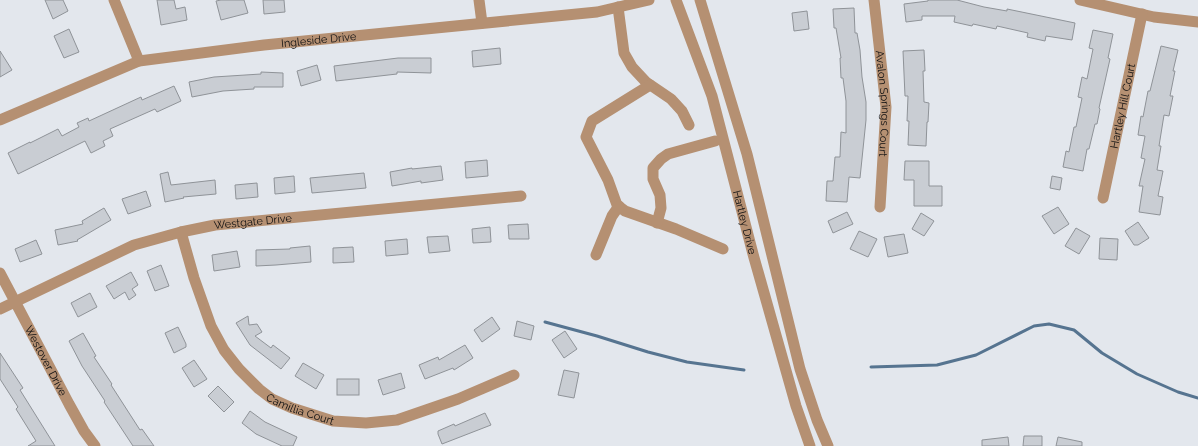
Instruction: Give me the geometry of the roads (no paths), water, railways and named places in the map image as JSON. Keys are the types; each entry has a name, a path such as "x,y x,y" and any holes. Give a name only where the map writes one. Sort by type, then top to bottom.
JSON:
{"street":[{"path":"114,0 138,61"},
{"path":"479,0 482,23"},
{"name":"Ingleside Drive","path":"0,120 138,61 264,45 598,12 649,0"},
{"name":"Hartley Drive","path":"676,0 712,96 753,254 791,391 810,446"},
{"name":"Hartley Drive","path":"700,0 747,154 800,369 817,420 828,446"},
{"name":"Avalon Springs Court","path":"874,0 886,107 880,207"},
{"path":"1080,0 1154,17 1198,22"},
{"path":"618,7 624,53 632,67 646,82 671,99 682,111 689,125"},
{"name":"Hartley Hill Court","path":"1103,198 1142,14"},
{"path":"650,85 592,121 586,137 608,180 617,205 625,211 657,222 723,249"},
{"path":"657,222 661,208 660,195 653,179 653,168 661,158 668,154 715,141"},
{"name":"Westgate Drive","path":"0,309 134,245 182,232 215,225 521,196"},
{"path":"596,255 612,216 619,206"},
{"name":"Camillia Court","path":"182,232 194,278 211,326 224,350 239,370 259,389 272,398 292,408 333,421 366,423 397,420 458,398 514,375"},
{"name":"Westover Drive","path":"0,273 84,431 95,446"}],"waterway":[{"path":"545,322 687,362 744,370"},
{"path":"871,367 937,365 976,355 1034,326 1049,324 1074,330 1102,353 1137,374 1178,392 1198,398"}]}
